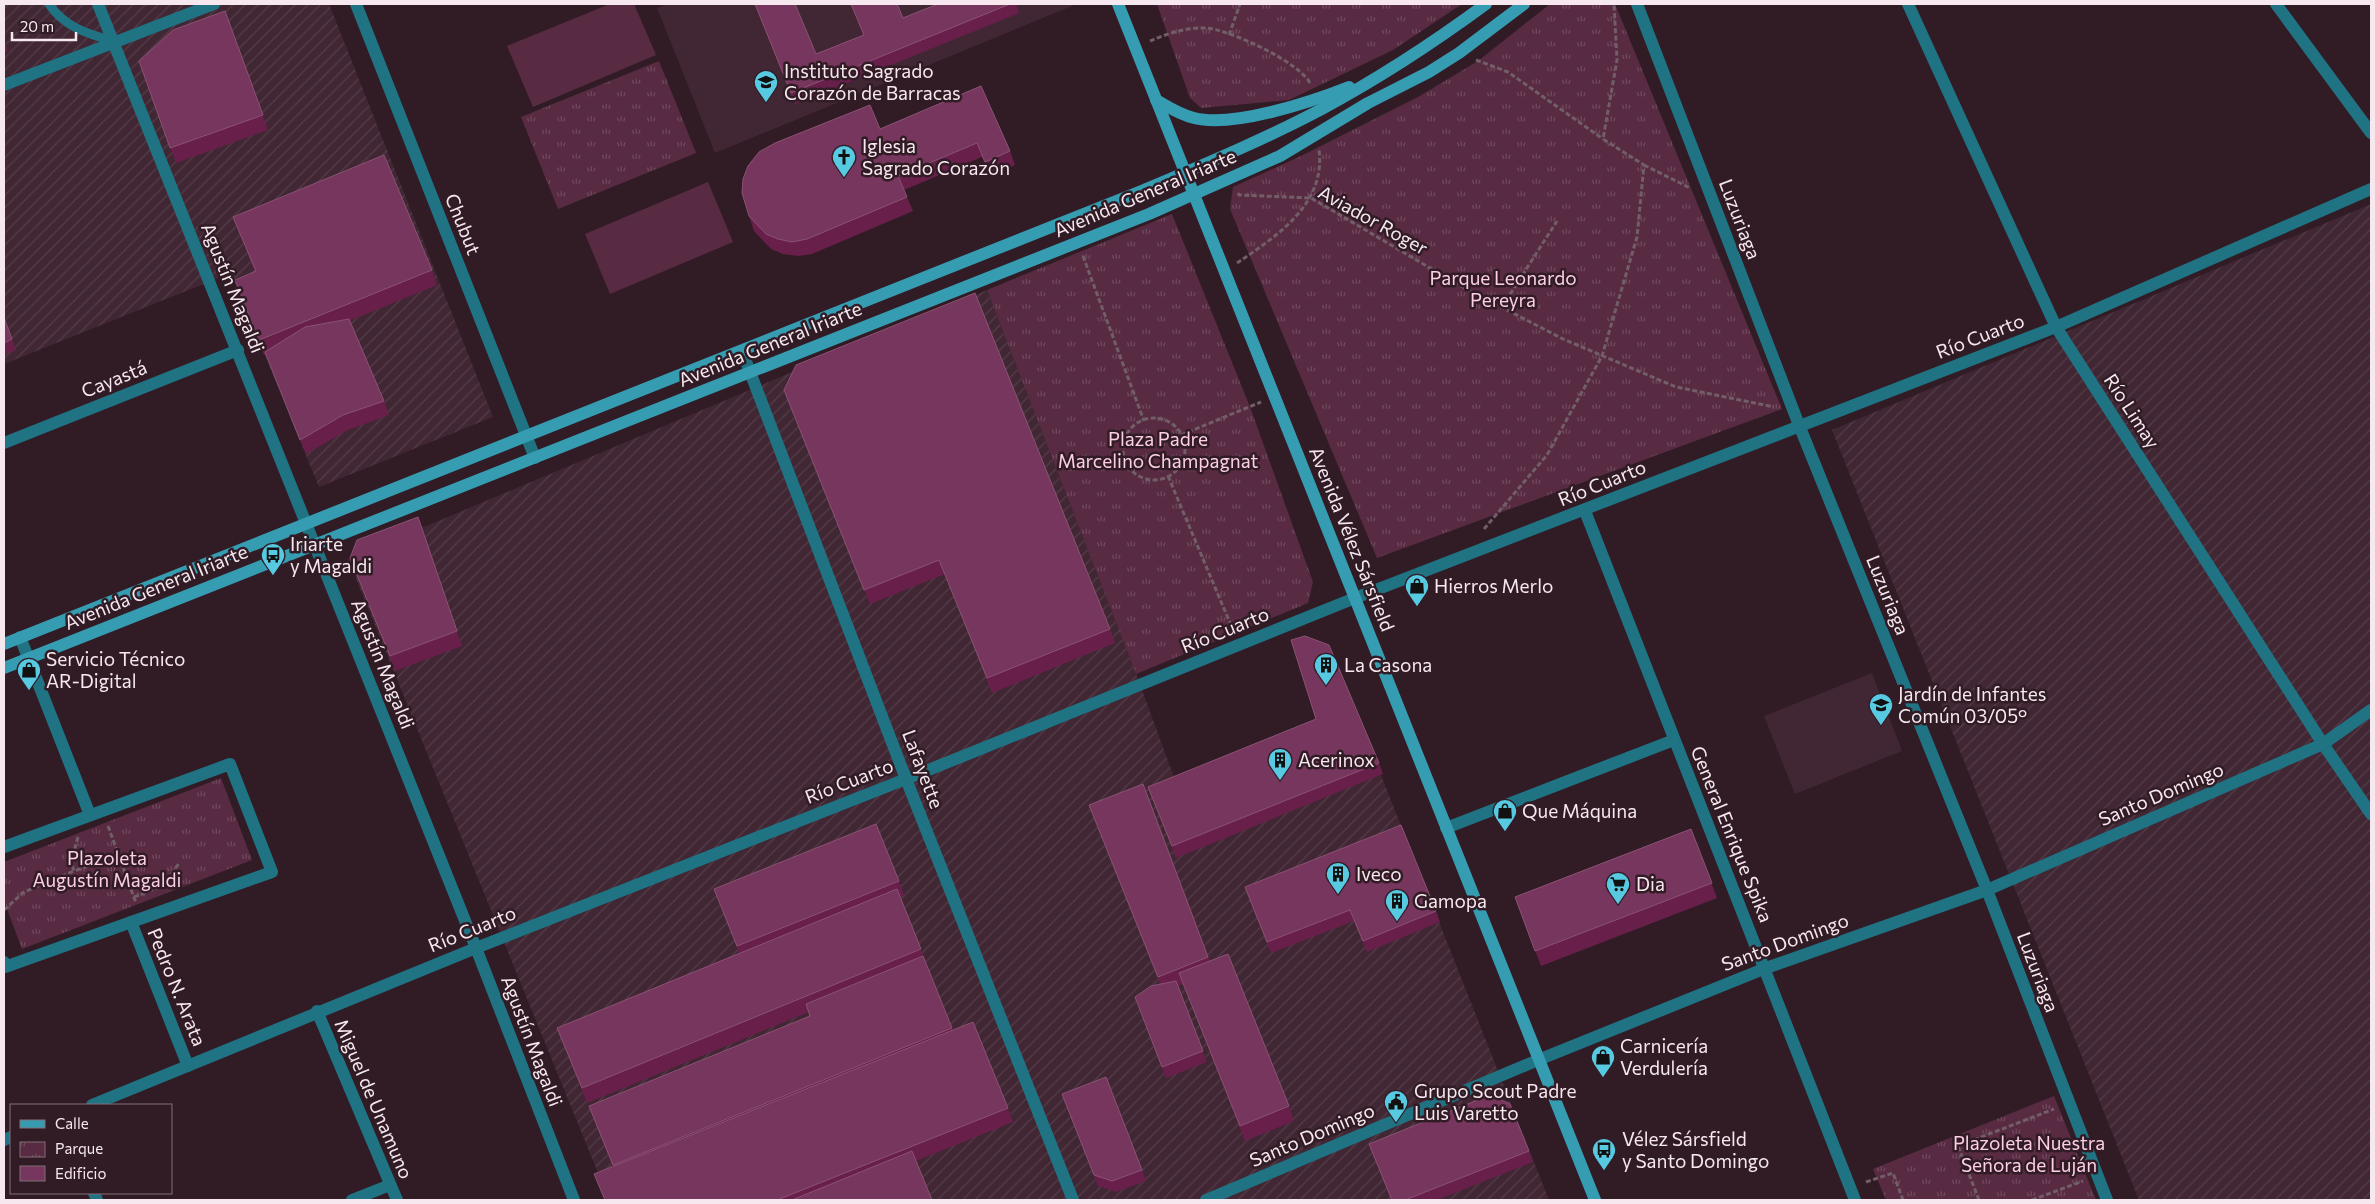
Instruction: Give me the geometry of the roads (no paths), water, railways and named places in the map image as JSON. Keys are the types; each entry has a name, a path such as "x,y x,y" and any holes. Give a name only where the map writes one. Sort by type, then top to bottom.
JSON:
{"main road":[{"name":"Avenida Vélez Sársfield","path":"1118,4 1595,1200"},
{"name":"Avenida General Iriarte","path":"4,644 742,351 1185,172 1319,110 1388,71 1444,35 1486,4"},
{"name":"Avenida General Iriarte","path":"4,668 1078,242 1232,178 1280,156 1459,53 1524,4"},
{"path":"1156,100 1179,113 1210,120 1252,115 1316,98 1388,71"}],"street":[{"name":"Agustín Magaldi","path":"98,4 307,523 574,1200"},
{"path":"4,84 214,4"},
{"name":"Chubut","path":"356,4 535,458"},
{"name":"Luzuriaga","path":"1637,4 1800,425 1987,890 2107,1200"},
{"name":"Río Limay","path":"1908,4 2056,327 2323,744 2371,814"},
{"path":"2276,4 2371,133"},
{"name":"Río Cuarto","path":"94,1104 476,948 906,779 1356,598 1585,511 1800,425 2056,327 2371,189"},
{"name":"Cayastá","path":"4,443 238,350"},
{"name":"Lafayette","path":"742,351 906,779 1073,1200"},
{"name":"General Enrique Spika","path":"1585,511 1674,740 1766,968 1853,1195"},
{"path":"20,637 90,815"},
{"name":"Santo Domingo","path":"1206,1200 1538,1060 1766,968 1987,890 2323,744 2371,710"},
{"path":"1446,828 1674,740"},
{"name":"Pedro N. Arata","path":"4,847 230,764 272,872 6,967 4,962"},
{"name":"Pedro N. Arata","path":"131,922 188,1066"},
{"name":"Miguel de Unamuno","path":"317,1012 397,1200"},
{"path":"352,1200 390,1185"}],"lane":[{"path":"49,4 56,15 81,32 113,41"}],"place":[{"name":"Instituto Sagrado Corazón de Barracas","path":"766,103"},
{"name":"Iglesia Sagrado Corazón","path":"844,178"},
{"name":"Iriarte y Magaldi","path":"273,576"},
{"name":"Hierros Merlo","path":"1417,607"},
{"name":"La Casona","path":"1326,686"},
{"name":"Servicio Técnico AR-Digital","path":"29,691"},
{"name":"Jardín de Infantes Común 03/05°","path":"1881,726"},
{"name":"Acerinox","path":"1280,781"},
{"name":"Que Máquina","path":"1505,832"},
{"name":"Iveco","path":"1338,895"},
{"name":"Dia","path":"1618,905"},
{"name":"Gamopa","path":"1397,922"},
{"name":"Carnicería Verdulería","path":"1603,1078"},
{"name":"Grupo Scout Padre Luis Varetto","path":"1396,1123"},
{"name":"Vélez Sársfield y Santo Domingo","path":"1604,1171"}],"park label":[{"name":"Parque Leonardo Pereyra","path":"1503,289"},
{"name":"Plaza Padre Marcelino Champagnat","path":"1158,450"},
{"name":"Plazoleta Augustín Magaldi","path":"107,869"},
{"name":"Plazoleta Nuestra Señora de Luján","path":"2029,1154"}]}
